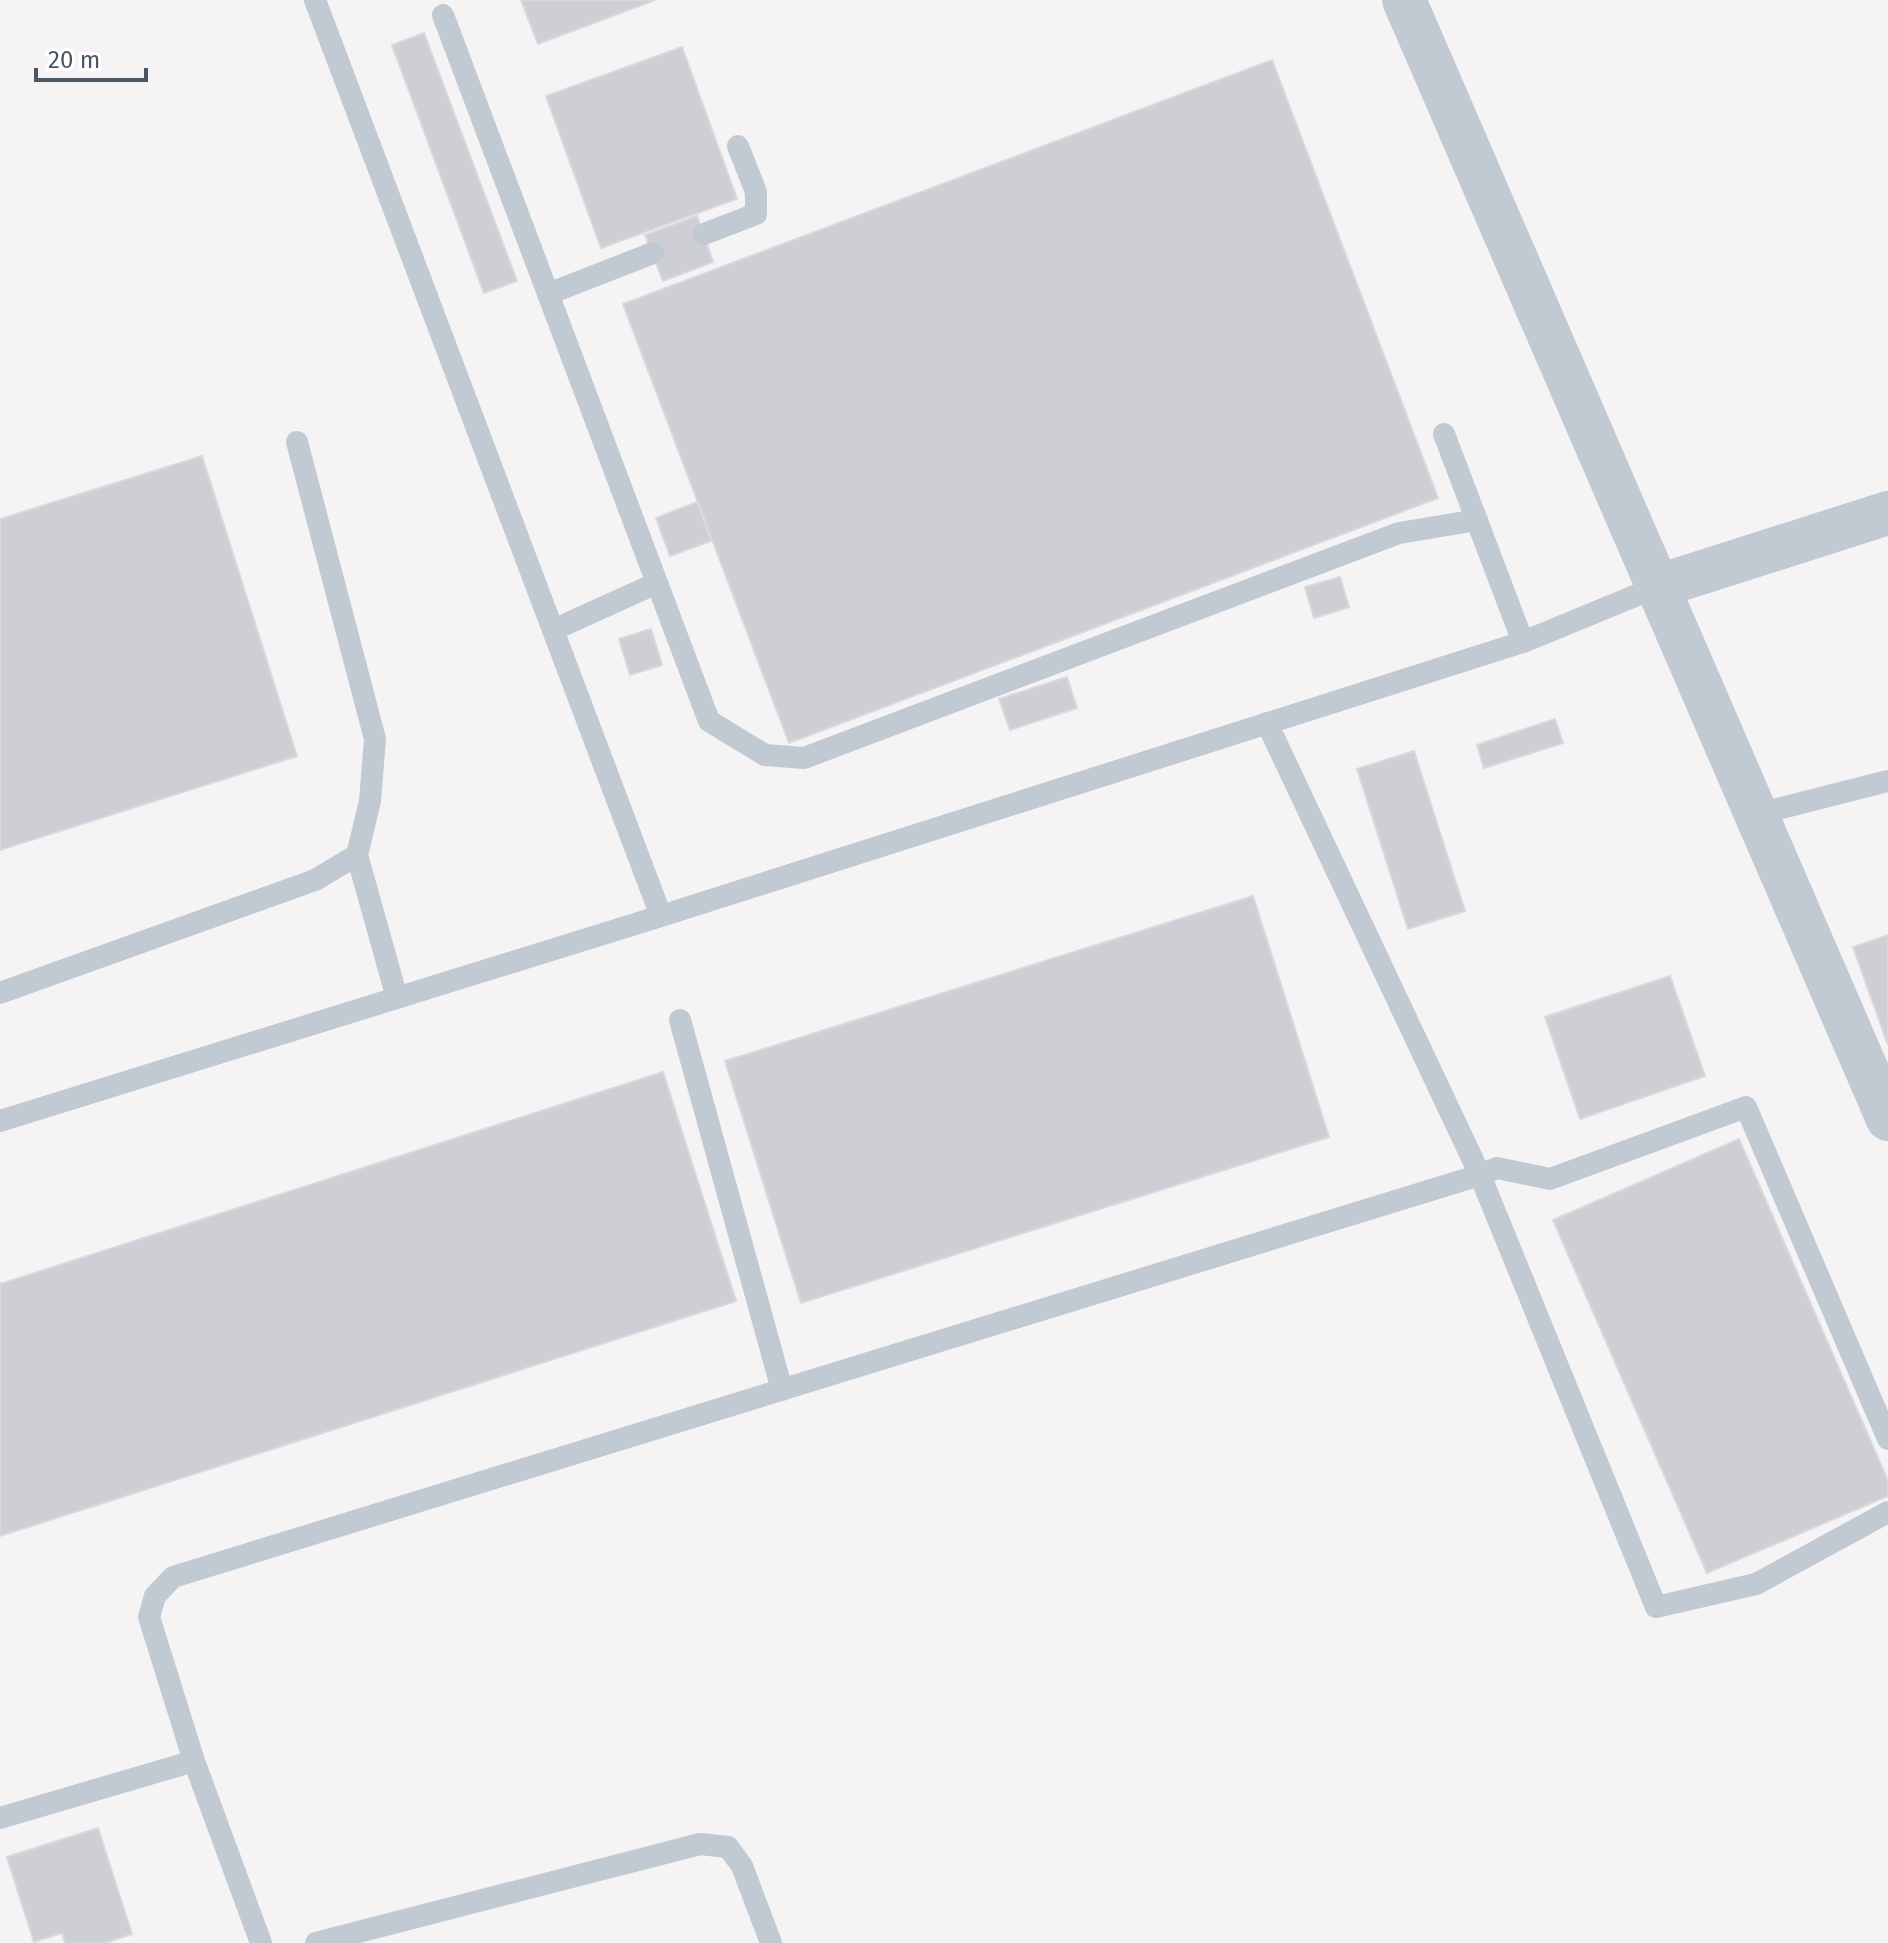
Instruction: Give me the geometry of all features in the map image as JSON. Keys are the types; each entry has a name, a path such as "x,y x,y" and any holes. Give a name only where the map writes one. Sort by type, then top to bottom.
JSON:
{"street":[{"path":"1404,0 1642,594 1758,814 1888,1119"},
{"path":"1642,594 1888,513"}],"lane":[{"path":"315,0 661,916"},
{"path":"443,15 709,721 765,755 804,758 1399,533 1477,520"},
{"path":"704,234 756,214 756,192 738,146"},
{"path":"548,294 653,253"},
{"path":"1444,434 1523,642"},
{"path":"297,442 375,739 370,801 357,855 397,998"},
{"path":"553,630 657,583"},
{"path":"0,1121 661,916 1523,642 1642,594"},
{"path":"1267,723 1480,1175 1656,1607 1756,1584 1888,1512"},
{"path":"1758,814 1888,781"},
{"path":"0,993 315,880 357,855"},
{"path":"680,1020 782,1390"},
{"path":"261,1943 194,1761 149,1617 155,1596 173,1577 1497,1168 1550,1179 1746,1107 1888,1439"},
{"path":"0,1818 194,1761"},
{"path":"316,1943 700,1844 728,1847 742,1866 771,1943"}],"building":[{"path":"521,0 655,0 538,44"},
{"path":"424,33 517,281 484,293 392,45"},
{"path":"682,47 737,199 601,248 546,96"},
{"path":"1272,60 1438,498 789,743 623,304"},
{"path":"697,216 713,262 663,281 645,235"},
{"path":"202,456 297,756 0,850 0,519"},
{"path":"697,502 711,541 670,556 656,518"},
{"path":"1340,577 1349,607 1314,618 1305,587"},
{"path":"651,629 662,665 630,675 619,639"},
{"path":"1067,677 1077,708 1010,730 999,699"},
{"path":"1555,719 1563,743 1484,768 1477,745"},
{"path":"1414,751 1465,911 1408,929 1357,769"},
{"path":"1253,896 1329,1137 801,1303 725,1061"},
{"path":"1888,935 1888,1045 1853,947"},
{"path":"1670,976 1705,1076 1580,1119 1545,1017"},
{"path":"663,1072 736,1301 0,1536 0,1284"},
{"path":"1739,1139 1888,1481 1888,1496 1707,1573 1553,1220"},
{"path":"98,1828 132,1934 105,1943 65,1943 62,1933 34,1942 7,1857"}]}
